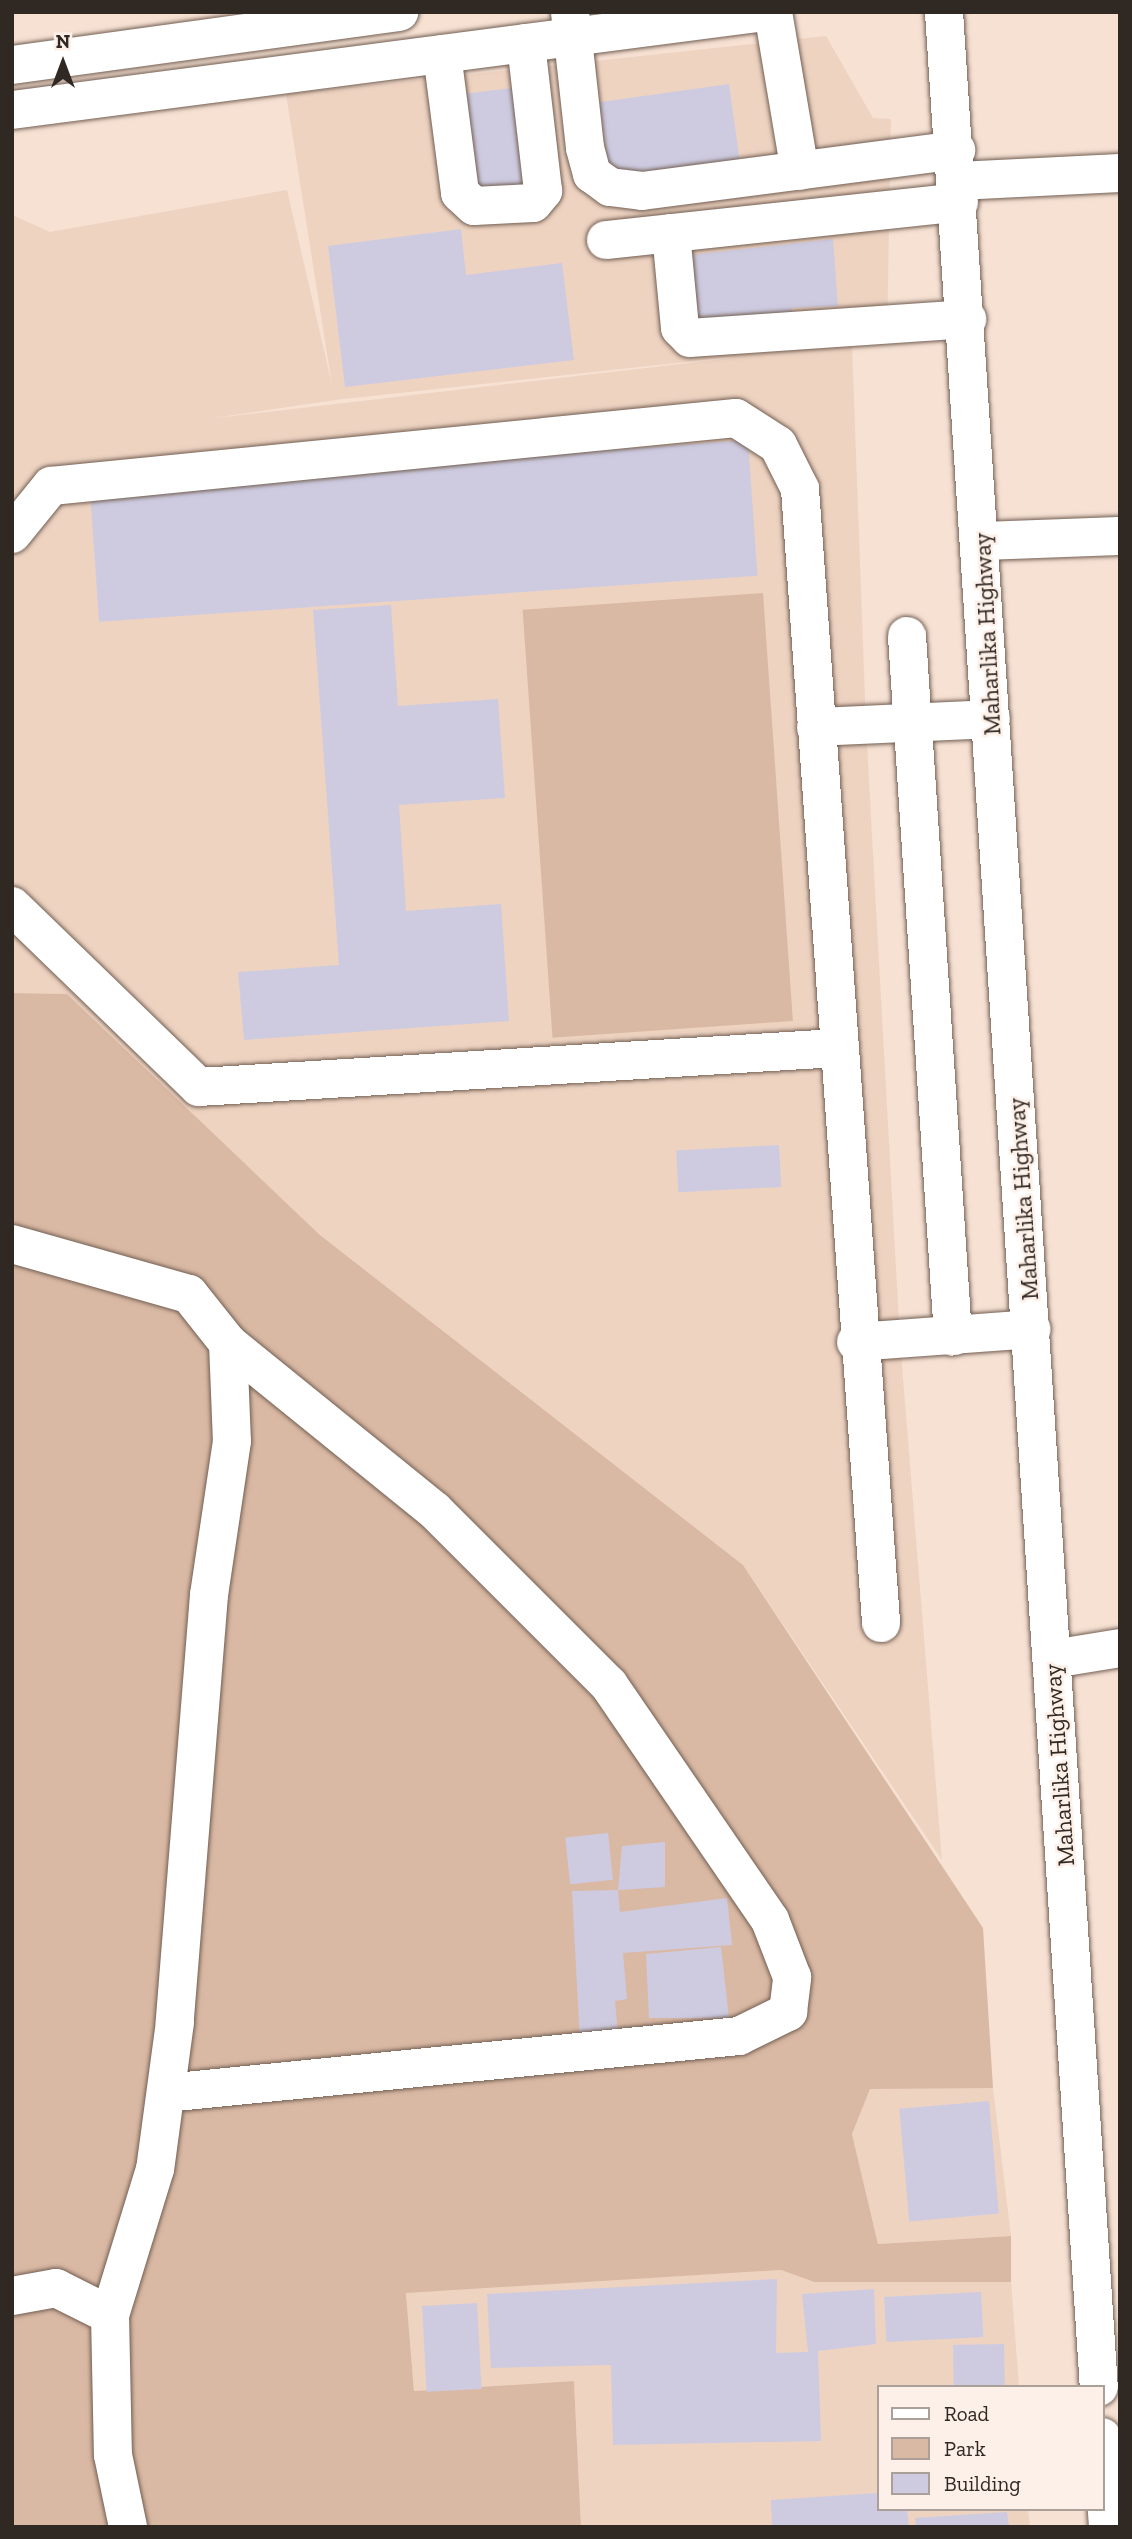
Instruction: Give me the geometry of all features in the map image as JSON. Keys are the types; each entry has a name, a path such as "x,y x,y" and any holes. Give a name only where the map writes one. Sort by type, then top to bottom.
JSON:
{"main road":[{"path":"12,65 352,15 399,12"},
{"path":"12,110 526,43 571,25 764,12"},
{"path":"773,12 800,171"},
{"name":"Maharlika Highway","path":"944,12 958,177 982,541 991,719 1099,2385"},
{"path":"352,15 361,65"},
{"path":"571,25 585,148 592,174 610,187 642,191 800,171 958,177 1120,173"},
{"path":"442,54 460,193 474,206 533,203 540,200 542,177 526,43"},
{"path":"606,240 671,233 958,177"},
{"path":"671,233 680,328 690,338 967,319"},
{"path":"12,534 51,486 736,418 778,445 800,489 856,1342 881,1623"},
{"path":"982,541 1120,536"},
{"path":"907,636 953,1336"},
{"path":"816,727 991,719"},
{"path":"12,906 200,1087 836,1048"},
{"path":"12,1244 189,1294 228,1343 434,1510 609,1685 770,1920 792,1977 788,2012 739,2036 166,2093"},
{"path":"856,1342 1032,1329"},
{"path":"128,2527 113,2455 110,2315 155,2169 166,2093 209,1595 232,1441 228,1343"},
{"path":"1053,1659 1120,1648"},
{"path":"12,2296 57,2288 110,2315"},
{"path":"1104,2467 1108,2527"}],"shaded area":[{"path":"826,36 873,118 891,119 887,337 852,345 866,726 900,1341 942,1860 743,1565 320,1235 67,994 12,993 12,215 50,232 287,190 332,385 286,94","holes":["732,358 207,419 335,400"]},
{"path":"870,2088 993,2088 1011,2236 878,2244 852,2134"},
{"path":"781,2270 814,2282 1011,2282 1019,2385 876,2385 876,2511 1028,2511 1030,2527 581,2527 574,2381 414,2391 406,2292"}],"green space":[{"path":"763,593 793,1021 553,1038 523,610"},
{"path":"12,993 67,994 320,1235 743,1565 983,1928 993,2088 870,2089 852,2134 878,2244 1011,2236 1011,2282 814,2282 781,2270 406,2293 414,2391 574,2381 581,2527 12,2527"}],"building":[{"path":"729,84 740,162 610,180 599,102"},
{"path":"520,87 532,187 465,196 453,95"},
{"path":"461,229 466,275 562,263 574,360 345,387 328,246"},
{"path":"833,239 838,306 792,308 794,322 686,326 681,256"},
{"path":"748,440 757,576 99,622 90,486"},
{"path":"391,605 398,706 498,699 505,798 399,805 406,911 501,904 509,1021 244,1040 238,972 339,965 313,610"},
{"path":"779,1145 781,1187 678,1192 676,1150"},
{"path":"608,1833 613,1880 570,1884 565,1837"},
{"path":"665,1842 665,1887 618,1890 622,1846"},
{"path":"618,1890 620,1912 727,1898 732,1945 623,1953 627,1999 615,2001 618,2035 580,2041 572,1891"},
{"path":"721,1947 729,2018 649,2018 646,1954"},
{"path":"989,2101 999,2214 909,2221 899,2109"},
{"path":"777,2279 776,2353 808,2352 802,2294 874,2289 876,2344 818,2351 821,2441 613,2445 611,2365 491,2368 487,2294"},
{"path":"981,2292 983,2337 886,2342 884,2297"},
{"path":"477,2303 482,2389 427,2392 422,2306"},
{"path":"1004,2344 1005,2385 954,2385 953,2345"},
{"path":"876,2493 876,2511 907,2511 909,2527 772,2527 771,2500"},
{"path":"1007,2512 1009,2527 916,2527 915,2518"}]}
